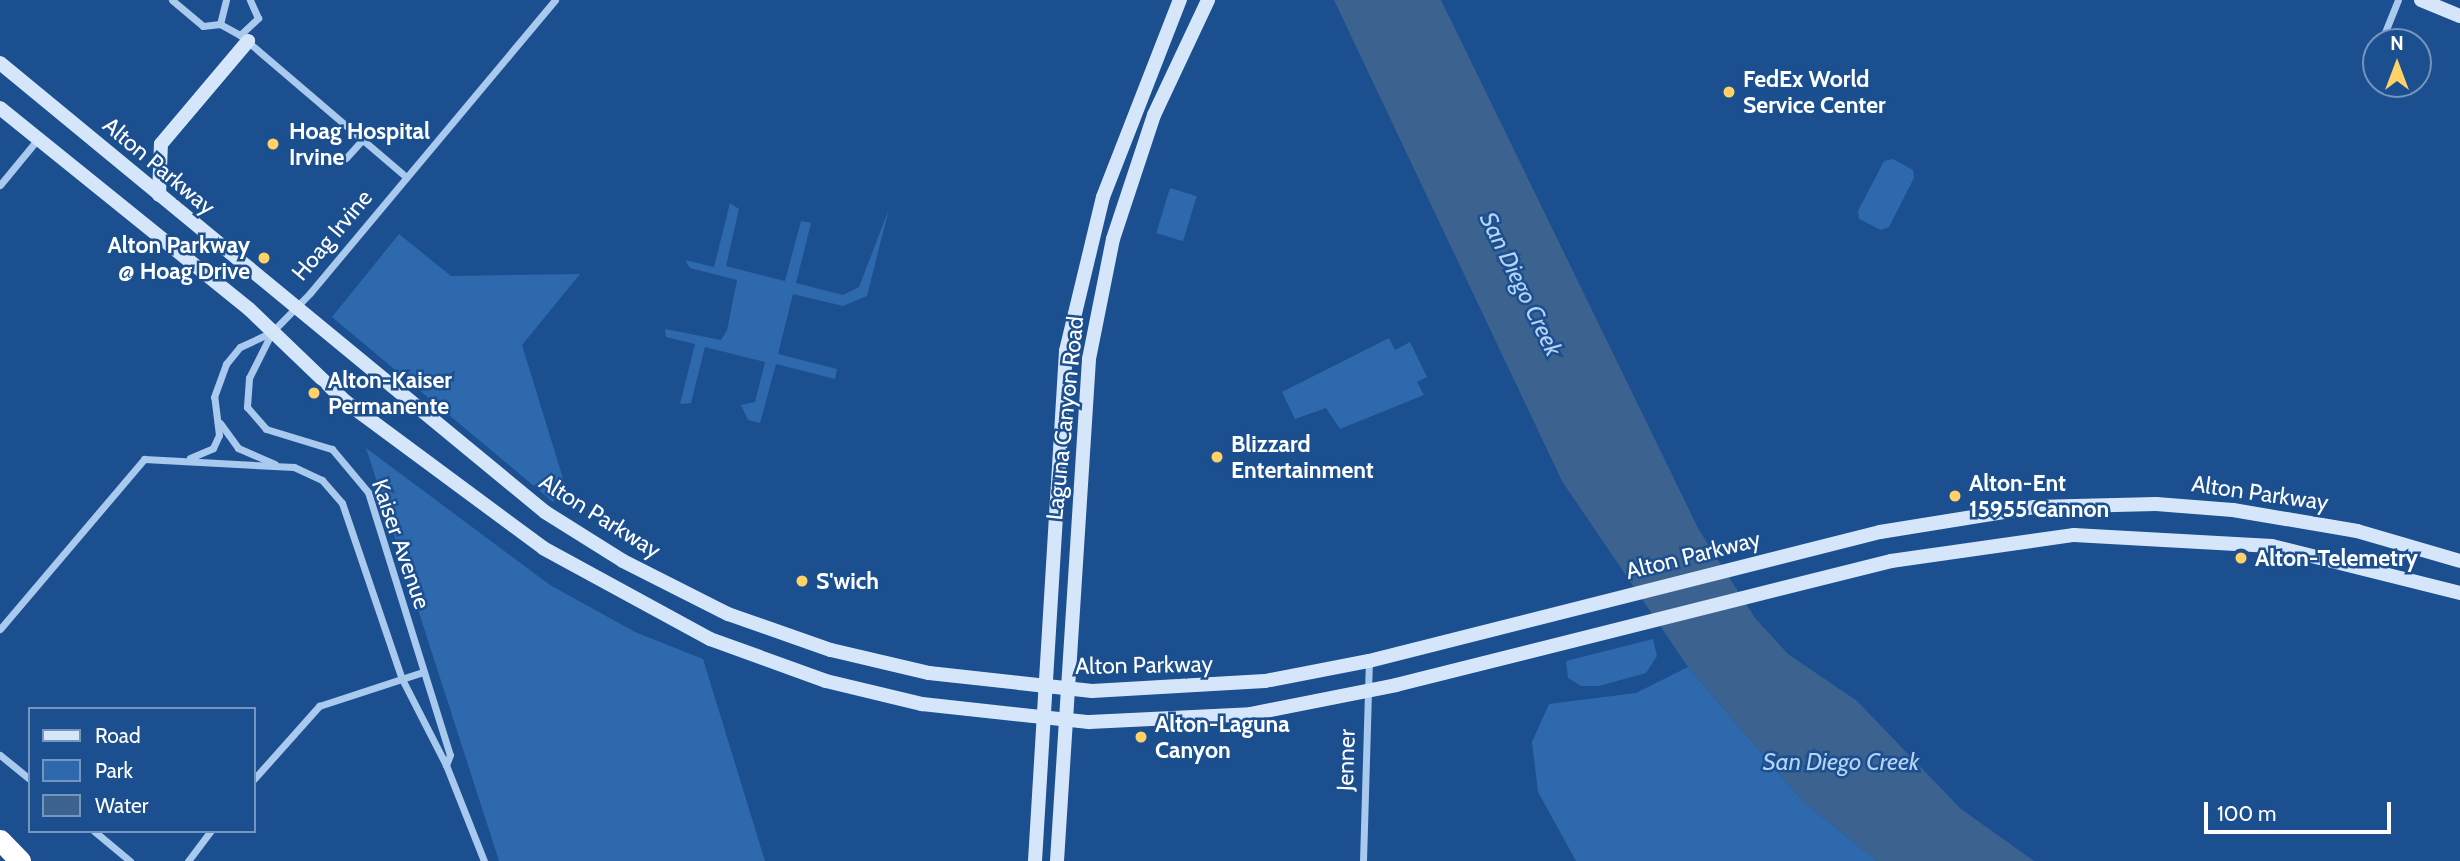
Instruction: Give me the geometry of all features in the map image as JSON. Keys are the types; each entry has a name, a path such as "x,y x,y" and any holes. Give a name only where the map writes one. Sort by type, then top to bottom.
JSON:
{"highway":[{"path":"0,840 20,861"}],"main road":[{"name":"Laguna Canyon Road","path":"1035,861 1071,323 1103,197 1180,0"},
{"name":"Laguna Canyon Road","path":"1057,861 1089,359 1108,256 1154,115 1208,0"},
{"path":"2421,0 2460,16"},
{"path":"159,195 161,144 244,38"},
{"name":"Alton Parkway","path":"0,63 538,507 686,595 864,659 1045,688 1212,687 1368,661 1741,566 1954,517 2116,503 2273,515 2389,538 2460,561"},
{"path":"0,108 272,332 346,402 467,496 623,597 710,639 837,684 922,704 1065,720 1226,717 1368,690 1966,546 2134,534 2313,553 2460,593"}],"street":[{"path":"172,0 203,26 220,24 244,38 406,177"},
{"path":"220,24 226,0"},
{"path":"244,38 258,18 250,0"},
{"name":"Hoag Irvine","path":"272,332 555,0"},
{"path":"2387,28 2398,0"},
{"path":"0,184 37,140"},
{"path":"346,158 362,140"},
{"path":"189,458 214,448 218,420 214,397 226,363 240,347 272,332"},
{"name":"Kaiser Avenue","path":"272,332 249,378 247,407 266,429 321,443 350,464 368,492 450,755 446,765"},
{"name":"Kaiser Avenue","path":"218,420 238,448 279,466"},
{"name":"Kaiser Avenue","path":"0,629 139,463 153,456 279,466 309,472 342,503 402,679 446,765 484,861"},
{"name":"Jenner","path":"1363,861 1368,661"},
{"path":"256,777 312,710 424,672"},
{"path":"0,755 28,777"},
{"path":"96,833 130,861"},
{"path":"188,861 209,833"}],"green space":[{"path":"1893,159 1913,170 1914,178 1889,227 1881,230 1859,219 1858,211 1884,161"},
{"path":"1170,188 1197,196 1183,241 1156,233"},
{"path":"730,203 739,209 726,266 785,281 801,221 811,223 796,283 843,295 859,287 889,209 867,296 843,306 793,294 778,354 837,369 835,379 776,364 760,423 748,420 741,405 755,402 765,362 705,347 691,403 680,404 695,344 666,337 665,329 721,340 727,330 737,280 690,268 685,260 714,267"},
{"path":"399,234 451,276 580,274 522,345 565,485 553,502 332,317"},
{"path":"1389,338 1395,350 1410,342 1427,377 1417,382 1424,395 1340,429 1326,408 1295,419 1282,392"},
{"path":"366,448 550,585 635,632 703,659 765,861 499,861"},
{"path":"1653,639 1657,656 1646,673 1599,686 1581,686 1568,678 1566,661"},
{"path":"1688,667 1802,800 1877,861 1576,861 1538,792 1532,742 1549,704 1636,693"}],"water":[{"name":"San Diego Creek","path":"1334,0 1441,0 1699,530 1755,618 1788,654 1857,701 1961,809 2034,861 1877,861 1802,800 1688,667 1562,481"}],"place":[{"name":"FedEx World Service Center","path":"1729,92"},
{"name":"Hoag Hospital Irvine","path":"273,144"},
{"name":"Alton Parkway @ Hoag Drive","path":"264,258"},
{"name":"Alton-Kaiser Permanente","path":"314,393"},
{"name":"Blizzard Entertainment","path":"1217,457"},
{"name":"Alton-Ent 15955 Cannon","path":"1955,496"},
{"name":"Alton-Telemetry","path":"2241,558"},
{"name":"S'wich","path":"802,581"},
{"name":"Alton-Laguna Canyon","path":"1141,737"}]}
